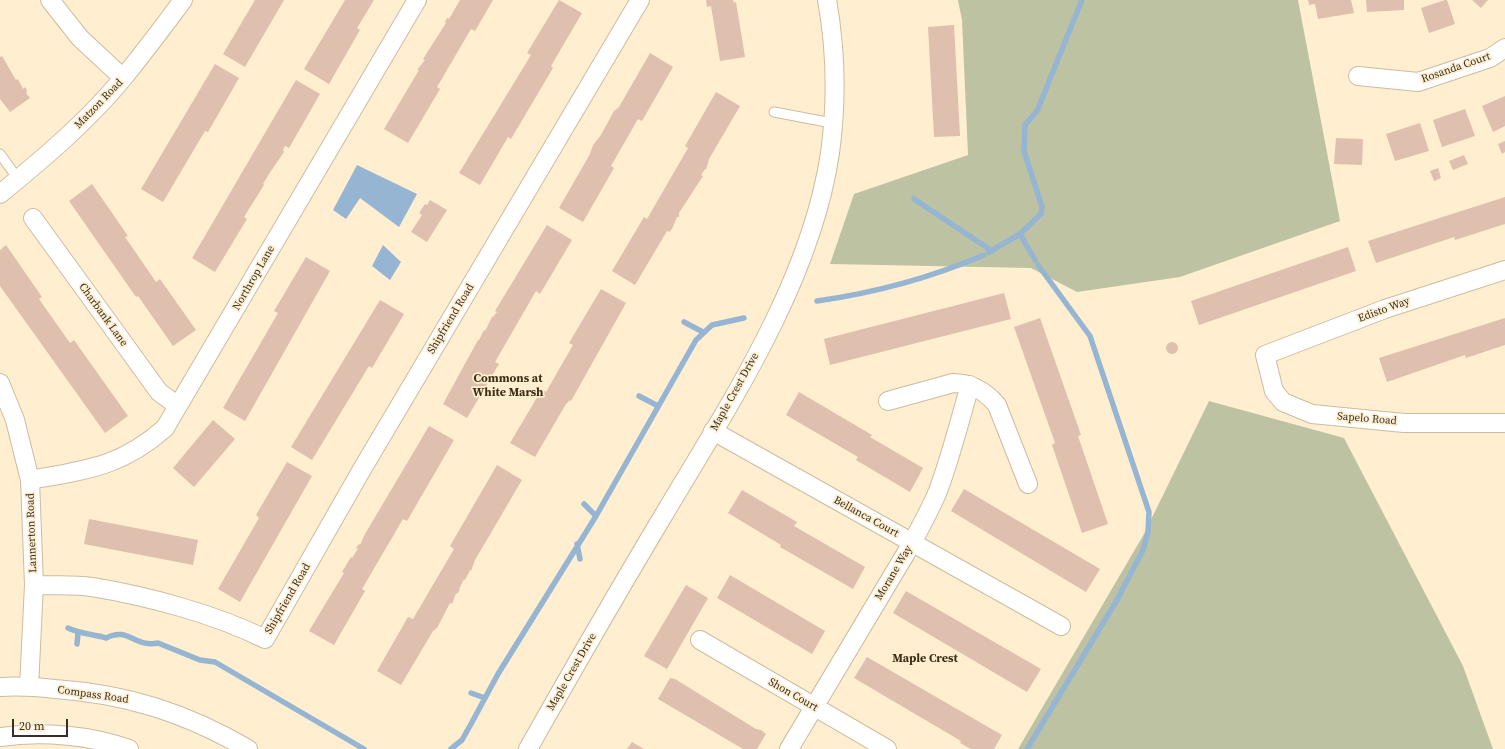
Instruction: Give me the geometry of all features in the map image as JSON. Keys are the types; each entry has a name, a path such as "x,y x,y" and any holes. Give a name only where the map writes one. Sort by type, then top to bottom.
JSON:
{"street":[{"path":"50,0 80,38 123,78"},
{"name":"Matzon Road","path":"0,194 76,128 123,78 183,0"},
{"name":"Northrop Lane","path":"30,480 82,471 114,462 152,440 165,428 417,0"},
{"name":"Shipfriend Road","path":"34,585 90,587 152,600 214,618 265,639 365,464 640,0"},
{"name":"Maple Crest Drive","path":"528,749 619,589 713,431 770,329 806,244 819,203 830,154 835,99 833,37 827,0"},
{"name":"Rosanda Court","path":"1358,76 1418,82 1490,58 1505,48"},
{"name":"Charbank Lane","path":"33,218 159,392 178,406"},
{"name":"Edisto Way","path":"1265,355 1385,309 1505,270"},
{"name":"Sapelo Road","path":"1265,355 1274,391 1283,402 1312,414 1404,423 1505,423"},
{"name":"Lannerton Road","path":"0,383 15,420 30,480 34,585 29,687"},
{"path":"888,401 952,383 970,385 978,388 990,397 997,406 1028,484"},
{"name":"Morane Way","path":"789,749 912,543 937,492 951,453 970,385"},
{"name":"Bellanca Court","path":"713,431 1061,626"},
{"name":"Shon Court","path":"700,640 887,749"},
{"name":"Compass Road","path":"0,687 29,687 87,691 114,695 174,713 215,730 248,749"},
{"path":"0,737 46,735 76,737 117,745 129,749"}],"lane":[{"path":"774,112 832,123"},
{"path":"0,154 18,179"}],"green space":[{"path":"958,0 1298,0 1340,221 1180,277 1077,292 1031,268 830,264 854,194 968,155 962,20"},
{"path":"1209,401 1344,438 1463,666 1493,749 1018,749 1144,534"}],"water":[{"path":"357,165 417,194 399,227 360,198 346,219 333,210"},
{"path":"383,245 401,262 390,280 372,266"}],"building":[{"path":"255,0 284,0 245,67 223,54"},
{"path":"345,0 374,0 357,28 360,30 329,84 304,69"},
{"path":"460,0 493,0 475,31 471,29 437,87 440,89 408,143 384,129 419,70 417,70 425,60 423,59 446,23 447,18 449,19"},
{"path":"559,0 582,13 551,66 553,68 511,139 508,137 480,185 459,173 531,55 527,53"},
{"path":"706,0 733,0 734,3 736,2 745,57 720,61 711,6 707,7"},
{"path":"1308,0 1351,0 1354,13 1318,19 1315,4 1309,5"},
{"path":"1366,0 1404,0 1404,10 1367,12"},
{"path":"1447,0 1455,24 1429,33 1421,8"},
{"path":"1472,0 1488,0 1481,8"},
{"path":"954,25 960,136 934,137 928,27"},
{"path":"650,53 673,67 642,121 638,119 611,166 614,168 583,222 559,208 590,154 593,145 601,135 614,111 619,107"},
{"path":"2,56 16,80 18,79 23,89 25,87 27,91 26,93 30,98 10,112 0,99 0,57"},
{"path":"215,64 239,78 208,132 205,131 163,202 141,189"},
{"path":"296,80 320,94 289,148 285,146 283,150 284,152 269,174 263,184 264,185 244,217 247,219 215,272 192,258"},
{"path":"716,92 740,106 709,159 706,170 705,169 701,175 703,176 679,213 679,217 677,217 672,229 669,232 667,231 635,285 612,271 644,217 647,219 688,148 685,146"},
{"path":"1505,96 1505,126 1493,132 1482,106"},
{"path":"1465,109 1475,136 1442,147 1433,120"},
{"path":"1420,123 1429,151 1395,161 1386,134"},
{"path":"1336,138 1363,139 1362,165 1334,164"},
{"path":"1505,141 1505,152 1502,154 1498,144"},
{"path":"1464,155 1468,164 1453,170 1449,161"},
{"path":"1438,168 1441,178 1434,181 1430,171"},
{"path":"92,184 128,236 125,237 156,282 160,279 196,330 173,346 138,296 136,297 69,201"},
{"path":"1505,197 1505,224 1455,240 1454,237 1376,263 1368,241"},
{"path":"430,200 447,210 427,242 411,232 422,215 419,213 425,204 427,205"},
{"path":"547,225 572,240 540,294 536,291 495,362 499,364 467,418 443,404 478,340 484,330 485,331 492,317 497,312 495,311"},
{"path":"6,245 42,297 39,299 70,343 74,340 128,416 105,433 0,286 0,250"},
{"path":"1348,247 1356,271 1199,325 1191,301"},
{"path":"306,257 330,271 245,421 223,408 278,313 274,311"},
{"path":"601,289 626,303 571,401 570,400 566,404 535,457 510,443 542,389 546,392 573,345 569,343"},
{"path":"1004,293 1011,319 830,365 824,339"},
{"path":"380,300 404,314 372,368 369,366 312,460 291,447"},
{"path":"1040,318 1081,435 1078,436 1108,524 1082,533 1052,445 1055,443 1014,327"},
{"path":"1505,318 1505,345 1466,358 1465,355 1387,382 1379,358"},
{"path":"1170,342 1174,342 1178,348 1174,354 1170,354 1166,350 1166,346"},
{"path":"799,392 872,435 870,437 923,468 910,492 856,460 858,457 786,415"},
{"path":"213,420 235,439 194,487 173,468"},
{"path":"429,426 454,440 407,521 403,519 362,589 365,591 334,645 309,631 344,573 342,572 358,549 356,548 359,544 360,545"},
{"path":"287,462 312,476 240,602 218,589 259,518 256,515"},
{"path":"497,465 522,480 475,560 471,571 470,570 465,580 464,579 459,589 460,590 457,594 456,593 452,604 450,603 437,628 433,631 401,685 377,671 408,617 413,619 454,549 450,546"},
{"path":"964,489 1100,569 1086,592 951,511"},
{"path":"742,490 797,522 794,526 865,567 853,589 780,547 781,545 728,513"},
{"path":"89,519 198,540 193,565 84,544"},
{"path":"730,575 825,631 812,654 717,598"},
{"path":"686,585 708,598 667,669 644,656"},
{"path":"906,591 1041,669 1027,692 893,613"},
{"path":"867,657 1002,735 994,749 971,749 960,743 961,741 854,678"},
{"path":"670,678 675,679 766,734 757,749 743,749 658,699"},
{"path":"632,742 644,749 627,749"}],"waterway":[{"path":"989,252 1020,234 1041,214 1042,207 1024,151 1025,125 1037,111 1082,0"},
{"path":"914,199 992,251"},
{"path":"1020,234 1035,260"},
{"path":"817,301 860,294 902,284 943,271 984,255"},
{"path":"1027,749 1117,600 1143,550 1148,532 1149,512 1090,336 1038,265"},
{"path":"451,749 462,740 498,674 596,516 696,340 712,325 744,318"},
{"path":"684,322 703,332"},
{"path":"639,396 658,406"},
{"path":"584,504 596,516"},
{"path":"577,544 580,559"},
{"path":"68,628 77,632 106,638 120,634 143,643 158,643 200,660 215,662 364,749"},
{"path":"77,644 78,633"},
{"path":"471,693 485,698"}],"district":[{"name":"Commons at White Marsh","path":"508,386"},
{"name":"Maple Crest","path":"925,659"}]}
